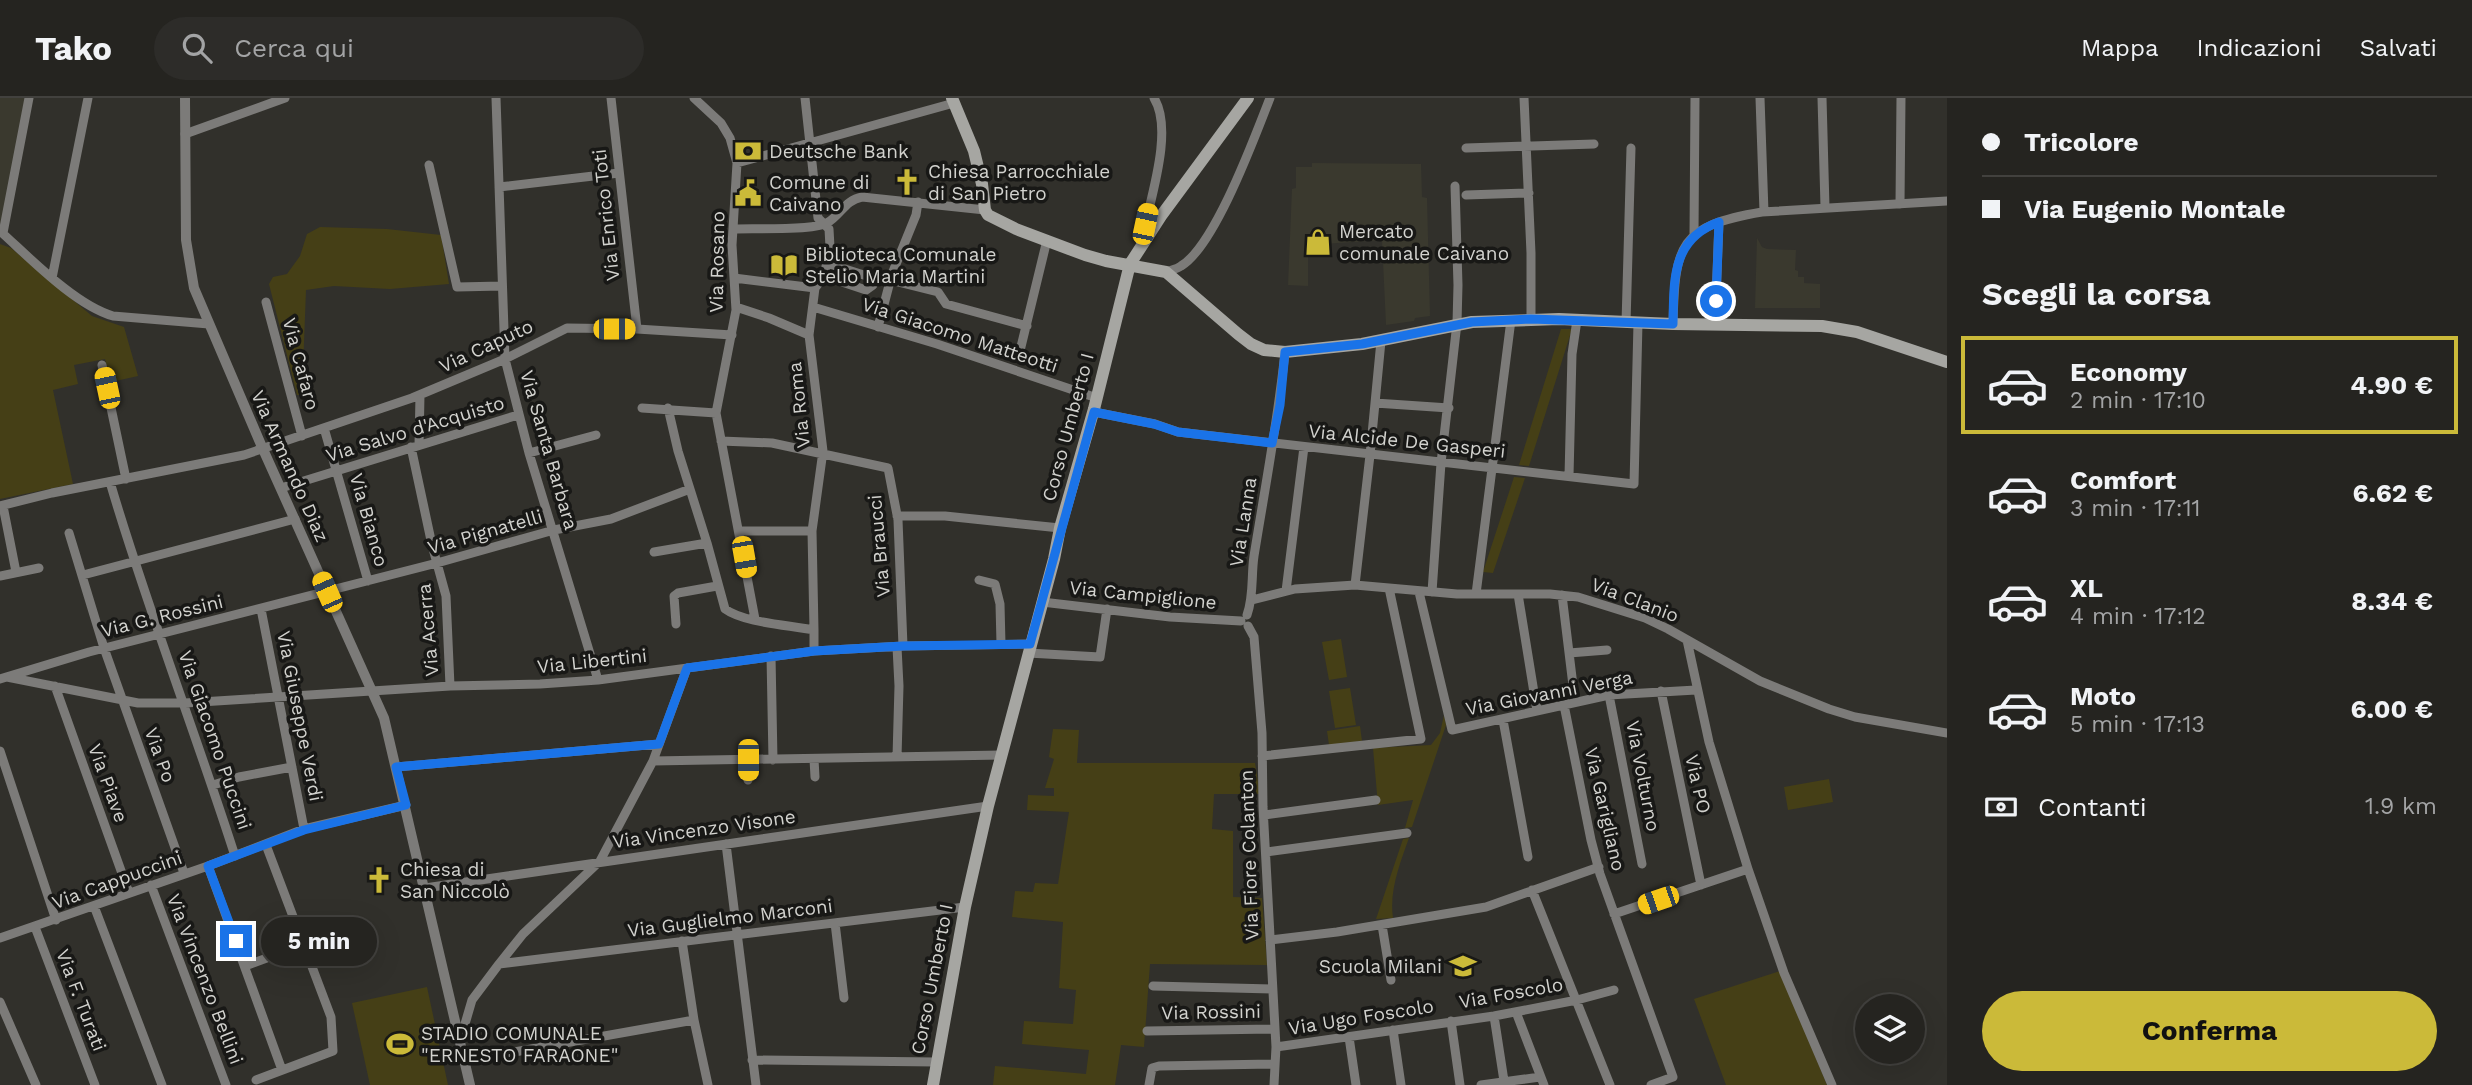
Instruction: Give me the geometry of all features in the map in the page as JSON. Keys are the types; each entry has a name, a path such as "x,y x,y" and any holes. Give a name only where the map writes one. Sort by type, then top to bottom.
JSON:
{"main road":[{"name":"Corso Umberto I","path":"933,1085 965,907 988,806 1060,528 1094,412 1130,264 1161,216 1248,98"},
{"path":"953,101 974,151 988,215 1046,240 1106,261 1166,272 1251,344 1264,350 1285,352 1381,341 1457,323 1531,319 1843,328 1947,362"}],"street":[{"path":"29,98 1,232 52,278 99,312 113,316 209,324"},
{"path":"52,278 88,98"},
{"name":"Via Armando Diaz","path":"185,98 186,240 194,288 384,718 470,1085"},
{"path":"185,134 285,98"},
{"name":"Via Santa Barbara","path":"496,98 505,359 529,453 598,680"},
{"name":"Via Enrico Toti","path":"611,98 637,329"},
{"name":"Via Rosano","path":"694,98 721,123 730,138 737,163 733,229 736,307 716,413 755,619"},
{"path":"734,278 815,288 824,276 830,235 826,223 818,218 805,98"},
{"path":"1130,264 1143,235 1159,161 1161,120 1154,98"},
{"path":"1166,272 1182,266 1198,250 1224,206 1270,98"},
{"path":"1524,98 1531,319"},
{"path":"1694,234 1695,98"},
{"path":"1760,98 1765,212"},
{"path":"1822,98 1825,207"},
{"path":"1900,204 1901,98"},
{"path":"737,163 953,101"},
{"path":"1466,148 1594,145"},
{"path":"1631,148 1632,323"},
{"path":"429,165 457,287 502,286"},
{"path":"499,187 619,173"},
{"path":"1432,592 1441,463 1457,323 1455,186"},
{"path":"1466,195 1529,193"},
{"path":"733,229 826,223 855,198 874,197 985,210"},
{"path":"1673,324 1676,270 1683,250 1694,234 1719,222 1765,212 1947,201"},
{"path":"878,327 890,280 916,215 918,202"},
{"path":"1715,325 1719,222"},
{"path":"1015,369 1046,240"},
{"path":"824,276 866,290 873,285 870,277 826,263"},
{"path":"890,280 938,292 946,304 1027,327"},
{"name":"Via Roma","path":"814,651 812,531 822,454 809,335 815,288"},
{"name":"Via Cafaro","path":"266,302 302,436"},
{"path":"736,307 809,335"},
{"name":"Via Giacomo Matteotti","path":"813,307 1015,369 1097,398"},
{"path":"1476,594 1511,320"},
{"path":"1569,476 1572,354 1577,320"},
{"name":"Via Alcide De Gasperi","path":"1094,412 1154,424 1178,432 1634,484 1632,323"},
{"name":"Via Caputo","path":"1,506 244,455 420,395 505,359 567,328 732,335"},
{"path":"1355,585 1381,341"},
{"name":"Via Lanna","path":"1245,620 1252,600 1252,570 1280,405 1285,352"},
{"path":"102,365 126,479"},
{"name":"Via Acerra","path":"420,395 415,446 446,596 450,686"},
{"path":"1375,403 1449,408"},
{"path":"642,408 716,413"},
{"path":"668,408 678,451 725,609 731,614 814,630"},
{"name":"Via Salvo d'Acquisto","path":"281,488 518,415"},
{"name":"Via Bianco","path":"324,428 368,581"},
{"path":"529,453 596,435"},
{"path":"721,441 772,443 822,454"},
{"path":"1286,591 1304,447"},
{"name":"Via Braucci","path":"822,454 888,468 898,516 900,646 897,757"},
{"name":"Via Giacomo Puccini","path":"110,482 134,564 185,703 235,856"},
{"name":"Via Pignatelli","path":"327,592 554,530 611,519 690,489"},
{"path":"1,506 16,572"},
{"path":"898,516 946,516 1060,528"},
{"path":"83,575 134,564 295,519"},
{"path":"739,531 812,531"},
{"name":"Via Po","path":"69,533 121,700 184,873"},
{"path":"654,552 707,543"},
{"path":"0,576 39,568"},
{"path":"979,580 995,584 1000,604 1001,644"},
{"name":"Via Clanio","path":"1252,600 1308,587 1355,585 1419,592 1562,595 1594,601 1645,618 1760,681 1829,709 1855,717 1947,733"},
{"path":"676,624 674,596 717,586"},
{"path":"1262,757 1420,739 1389,588"},
{"name":"Via G. Rossini","path":"3,678 104,648 327,592"},
{"name":"Via Giovanni Verga","path":"1419,592 1452,730 1609,695 1696,690"},
{"path":"1518,594 1537,710"},
{"path":"1562,595 1576,702"},
{"name":"Via Campiglione","path":"1042,602 1170,617 1245,620"},
{"name":"Via Giuseppe Verdi","path":"261,609 304,830"},
{"name":"Via Libertini","path":"3,678 138,703 185,703 450,686 598,680 814,651 900,646 1001,644 1100,657 1107,609"},
{"name":"Via Fiore Colanton","path":"1245,620 1254,637 1256,655 1276,1047 1274,1085"},
{"path":"1686,640 1713,755 1748,869 1784,973 1832,1085"},
{"path":"1569,653 1607,650"},
{"path":"771,656 773,760"},
{"path":"460,1041 472,1000 499,964 523,934 600,861 653,761 687,668"},
{"name":"Via Piave","path":"55,686 128,893"},
{"name":"Via PO","path":"1661,691 1701,885"},
{"name":"Via Volturno","path":"1609,695 1642,864"},
{"name":"Via Garigliano","path":"1564,705 1599,867 1674,1077 1651,1085"},
{"path":"1503,720 1528,857"},
{"path":"396,767 659,744"},
{"path":"0,751 57,920"},
{"path":"653,761 1002,754"},
{"path":"814,759 816,777"},
{"path":"748,760 748,780"},
{"path":"213,785 292,767"},
{"path":"1264,815 1376,800"},
{"name":"Via Cappuccini","path":"0,939 304,830 406,805"},
{"name":"Via Vincenzo Visone","path":"425,888 988,806"},
{"path":"1266,852 1407,833"},
{"path":"726,844 756,1085"},
{"path":"256,1080 333,1051 331,1017 265,845"},
{"path":"208,866 282,1070"},
{"path":"1270,940 1382,925 1486,906 1599,867"},
{"path":"1614,914 1748,869"},
{"name":"Via Vincenzo Bellini","path":"151,886 226,1085"},
{"path":"1532,890 1610,1085"},
{"path":"94,906 162,1085"},
{"name":"Via Guglielmo Marconi","path":"499,964 965,907"},
{"path":"835,923 844,998"},
{"path":"1382,925 1391,979"},
{"name":"Via F. Turati","path":"35,927 94,1085"},
{"path":"682,941 694,1020 708,1085"},
{"path":"245,966 302,945"},
{"path":"1153,986 1272,989"},
{"name":"Via Foscolo","path":"1451,1021 1516,1012 1614,990"},
{"path":"0,1002 36,1085"},
{"path":"1481,1085 1504,1081 1542,1081 1516,1012"},
{"path":"1494,1016 1504,1081"},
{"path":"464,1061 694,1020"},
{"path":"1451,1021 1460,1085"},
{"name":"Via Ugo Foscolo","path":"1276,1047 1451,1021"},
{"name":"Via Rossini","path":"1147,1031 1275,1029"},
{"path":"1393,1030 1401,1085"},
{"path":"1349,1037 1356,1085"},
{"path":"752,1060 936,1062"},
{"path":"1149,1085 1152,1068 1159,1066 1274,1065"}],"shaded area":[{"path":"0,98 26,98 0,228"},
{"name":"Mercato comunale Caivano","path":"1312,163 1421,164 1422,197 1427,198 1430,316 1386,325 1382,240 1308,245 1308,286 1288,285 1292,189 1296,188 1296,167 1312,167"},
{"path":"320,227 387,229 441,235 449,284 390,289 334,286 306,290 302,395 297,395 269,284 273,277 287,274 300,256 307,234"},
{"path":"1757,238 1762,247 1767,249 1796,250 1795,270 1798,271 1798,277 1804,277 1804,283 1820,284 1820,308 1755,308"},
{"path":"0,244 11,248 92,316 124,327 138,376 111,382 105,359 74,365 78,384 53,390 73,484 0,499"},
{"path":"1561,329 1572,329 1529,466 1519,465"},
{"path":"1514,477 1525,478 1493,573 1483,572"},
{"path":"1341,639 1347,677 1329,680 1322,642"},
{"path":"1350,688 1356,725 1335,728 1329,691"},
{"path":"1444,715 1446,725 1412,827 1405,828 1413,800 1378,805 1373,748 1431,745 1440,733"},
{"path":"1360,726 1362,741 1329,745 1327,731"},
{"path":"1053,729 1079,730 1077,763 1255,763 1260,794 1214,794 1212,829 1233,831 1233,897 1262,898 1267,965 1150,964 1144,1047 1121,1045 1115,1085 993,1085 995,1066 1086,1074 1089,1050 1022,1044 1024,1021 1073,1024 1076,990 1059,988 1063,922 1012,917 1015,891 1033,892 1035,883 1058,884 1069,812 1027,810 1028,795 1054,796 1054,788 1045,788 1054,759 1049,757"},
{"path":"1829,779 1833,802 1788,810 1784,787"},
{"path":"1409,838 1394,887 1393,918 1376,919 1403,839"},
{"path":"1780,971 1827,1085 1726,1085 1694,999"},
{"name":"STADIO COMUNALE \"ERNESTO FARAONE\"","path":"427,987 448,1085 370,1085 352,1003"}],"place":[{"name":"Deutsche Bank","path":"748,151"},
{"name":"Chiesa Parrocchiale di San Pietro","path":"907,182"},
{"name":"Comune di Caivano","path":"748,193"},
{"name":"Mercato comunale Caivano","path":"1318,242"},
{"name":"Biblioteca Comunale Stelio Maria Martini","path":"784,265"},
{"name":"Chiesa di San Niccolò","path":"379,880"},
{"name":"Scuola Milani","path":"1463,966"},
{"name":"STADIO COMUNALE \"ERNESTO FARAONE\"","path":"400,1044"}],"route":[{"path":"236,941 208,866 304,830 406,805 396,767 659,744 687,668 814,651 903,646 1030,644 1065,509 1094,412 1154,424 1178,432 1272,443 1280,405 1285,352 1381,341 1457,323 1531,319 1673,324 1676,270 1683,250 1694,234 1719,222 1716,301"}]}
